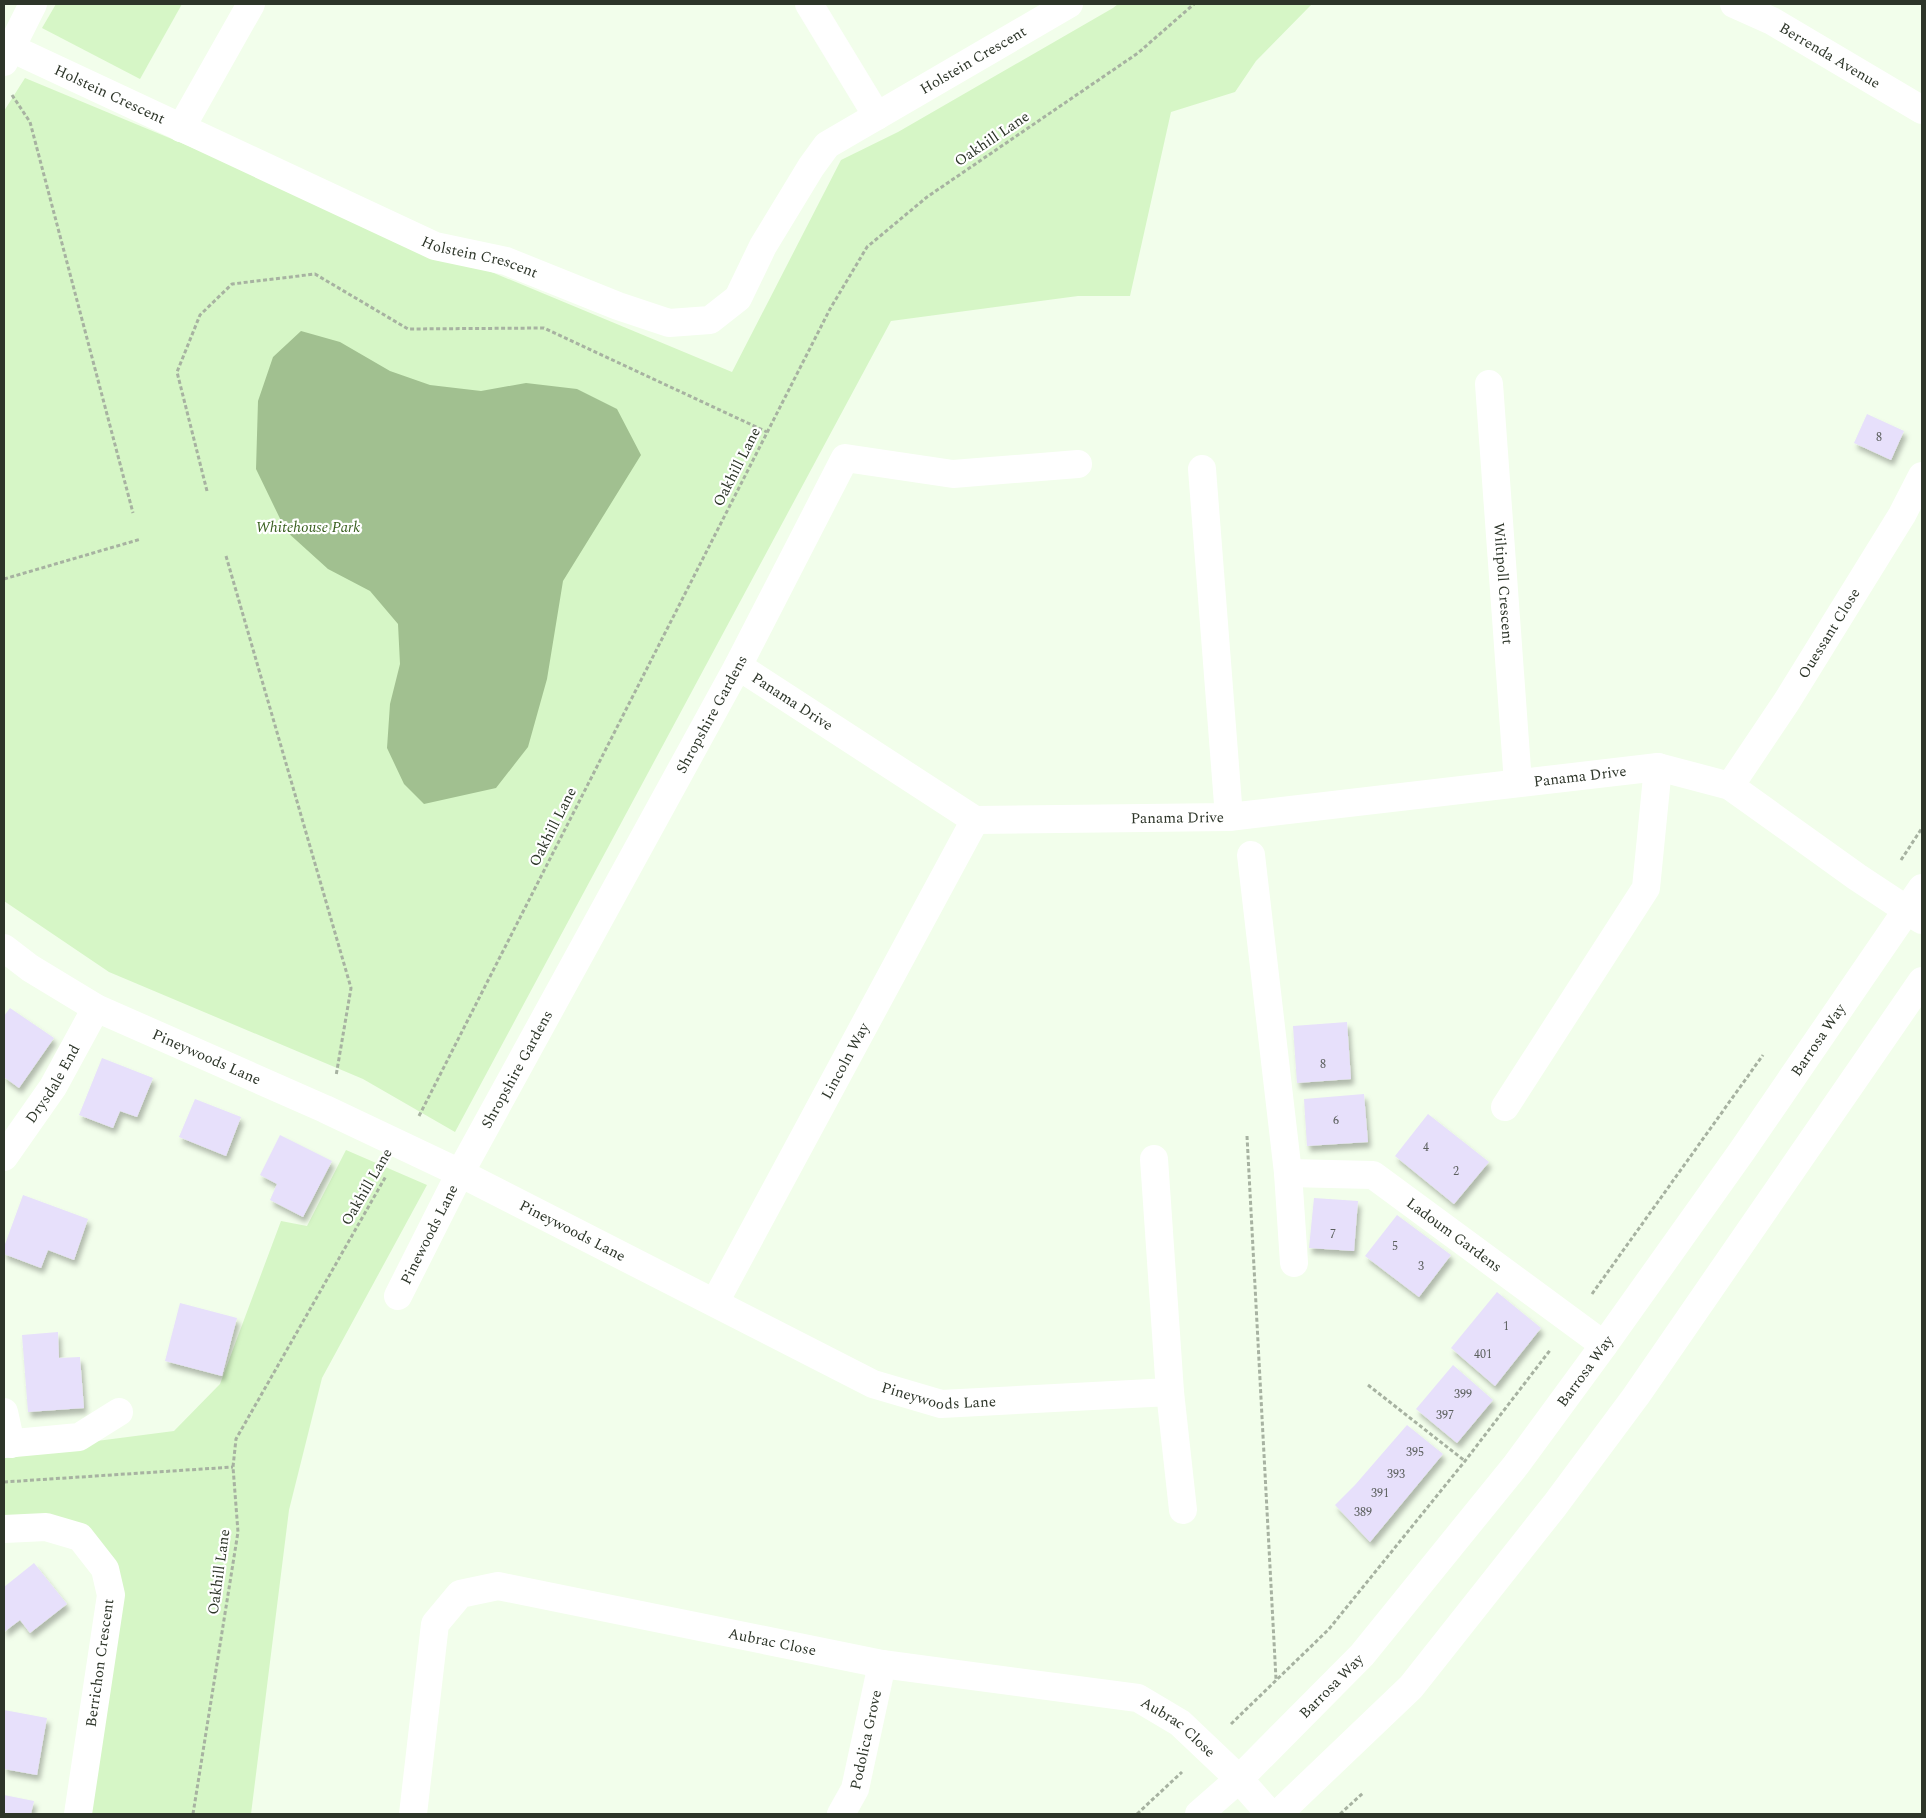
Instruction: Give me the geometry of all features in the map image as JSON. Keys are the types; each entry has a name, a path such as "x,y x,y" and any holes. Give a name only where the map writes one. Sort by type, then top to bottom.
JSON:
{"street":[{"path":"8,55 33,4"},
{"path":"181,128 251,4"},
{"path":"809,4 877,116"},
{"name":"Holstein Crescent","path":"8,55 181,128 435,246 506,260 618,306 669,323 710,320 738,298 763,246 811,167 827,145 1069,4"},
{"name":"Berrenda Avenue","path":"1734,4 1778,12 1922,110"},
{"name":"Wiltipoll Crescent","path":"1489,384 1518,783"},
{"name":"Shropshire Gardens","path":"460,1173 738,666 845,458 953,474 1078,464"},
{"path":"1202,469 1229,817"},
{"name":"Ouessant Close","path":"1730,786 1792,693 1902,515 1922,476"},
{"name":"Panama Drive","path":"738,666 975,820 1229,817 1658,766 1730,786 1857,877 1915,915"},
{"path":"1505,1106 1646,888 1658,766"},
{"name":"Lincoln Way","path":"715,1302 975,820"},
{"path":"1251,855 1288,1173 1294,1263"},
{"name":"Barrosa Way","path":"1199,1814 1239,1779 1362,1656 1516,1465 1915,915 1922,888"},
{"name":"Pineywoods Lane","path":"4,948 30,968 96,1008 325,1109 460,1173 873,1384 941,1404 1170,1392"},
{"path":"1278,1814 1411,1687 1555,1505 1636,1396 1922,981"},
{"name":"Drysdale End","path":"4,1157 53,1087 96,1008"},
{"path":"1154,1159 1170,1392 1183,1510"},
{"name":"Pinewoods Lane","path":"398,1296 460,1173"},
{"name":"Ladoum Gardens","path":"1288,1173 1373,1175 1604,1346"},
{"path":"4,1412 7,1444 79,1437 119,1412"},
{"name":"Berrichon Crescent","path":"4,1530 46,1526 80,1537 104,1569 111,1595 78,1814"},
{"name":"Aubrac Close","path":"413,1814 435,1624 460,1594 498,1586 882,1664 1138,1698 1180,1723 1239,1779 1270,1814"},
{"name":"Podolica Grove","path":"841,1814 855,1789 882,1664"}],"path":[{"name":"Oakhill Lane","path":"193,1814 238,1532 233,1467 236,1438 403,1146 830,309 867,247 927,197 1138,53 1194,4"},
{"path":"9,89 30,122 133,513"},
{"path":"207,491 178,372 200,315 232,284 315,274 408,328 544,328 766,432"},
{"path":"4,579 141,539"},
{"path":"226,556 352,988 338,1068 325,1109"},
{"path":"1247,1134 1276,1680"},
{"path":"1368,1385 1465,1461"},
{"path":"4,1482 233,1467"},
{"path":"1340,1814 1363,1792"}],"green space":[{"path":"56,4 182,4 140,79 42,28"},
{"name":"Whitehouse Park","path":"1118,4 1312,4 1256,61 1235,92 1171,112 1130,296 1078,296 891,321 455,1132 363,1079 109,972 4,901 4,111 25,78 732,372 841,160 898,132"},
{"path":"346,1150 427,1185 322,1378 289,1510 251,1814 85,1814 118,1595 82,1530 4,1519 4,1453 174,1431 220,1384 281,1221 307,1226"}],"shaded area":[{"path":"301,331 340,342 390,371 430,385 481,391 526,383 577,389 617,409 641,455 563,581 547,679 528,747 496,788 424,804 404,784 387,748 390,704 400,664 398,624 370,591 328,569 286,531 256,469 258,401 273,357"}],"building":[{"path":"1867,414 1904,431 1891,460 1854,443"},
{"path":"10,1008 54,1038 19,1088 4,1077 4,1016"},
{"path":"1347,1022 1351,1079 1297,1083 1293,1026"},
{"path":"102,1058 153,1078 137,1117 120,1111 113,1128 79,1115"},
{"path":"1364,1094 1368,1142 1307,1146 1304,1099"},
{"path":"195,1099 241,1117 226,1156 179,1137"},
{"path":"1428,1114 1489,1162 1454,1204 1395,1156"},
{"path":"280,1135 332,1161 303,1217 270,1200 277,1184 260,1175"},
{"path":"23,1195 88,1219 74,1260 48,1250 41,1268 4,1254 4,1247"},
{"path":"1314,1198 1358,1201 1354,1251 1309,1248"},
{"path":"1397,1215 1451,1255 1419,1297 1365,1256"},
{"path":"1497,1292 1541,1328 1495,1386 1451,1348"},
{"path":"180,1303 237,1318 222,1376 165,1361"},
{"path":"58,1332 59,1358 80,1357 84,1408 28,1412 22,1335"},
{"path":"1453,1365 1493,1400 1457,1443 1416,1409"},
{"path":"1407,1425 1443,1454 1370,1542 1335,1505"},
{"path":"34,1563 67,1604 30,1633 20,1620 4,1632 4,1587"},
{"path":"4,1710 47,1718 37,1775 4,1769"},
{"path":"4,1795 34,1801 31,1814 4,1814"}]}
